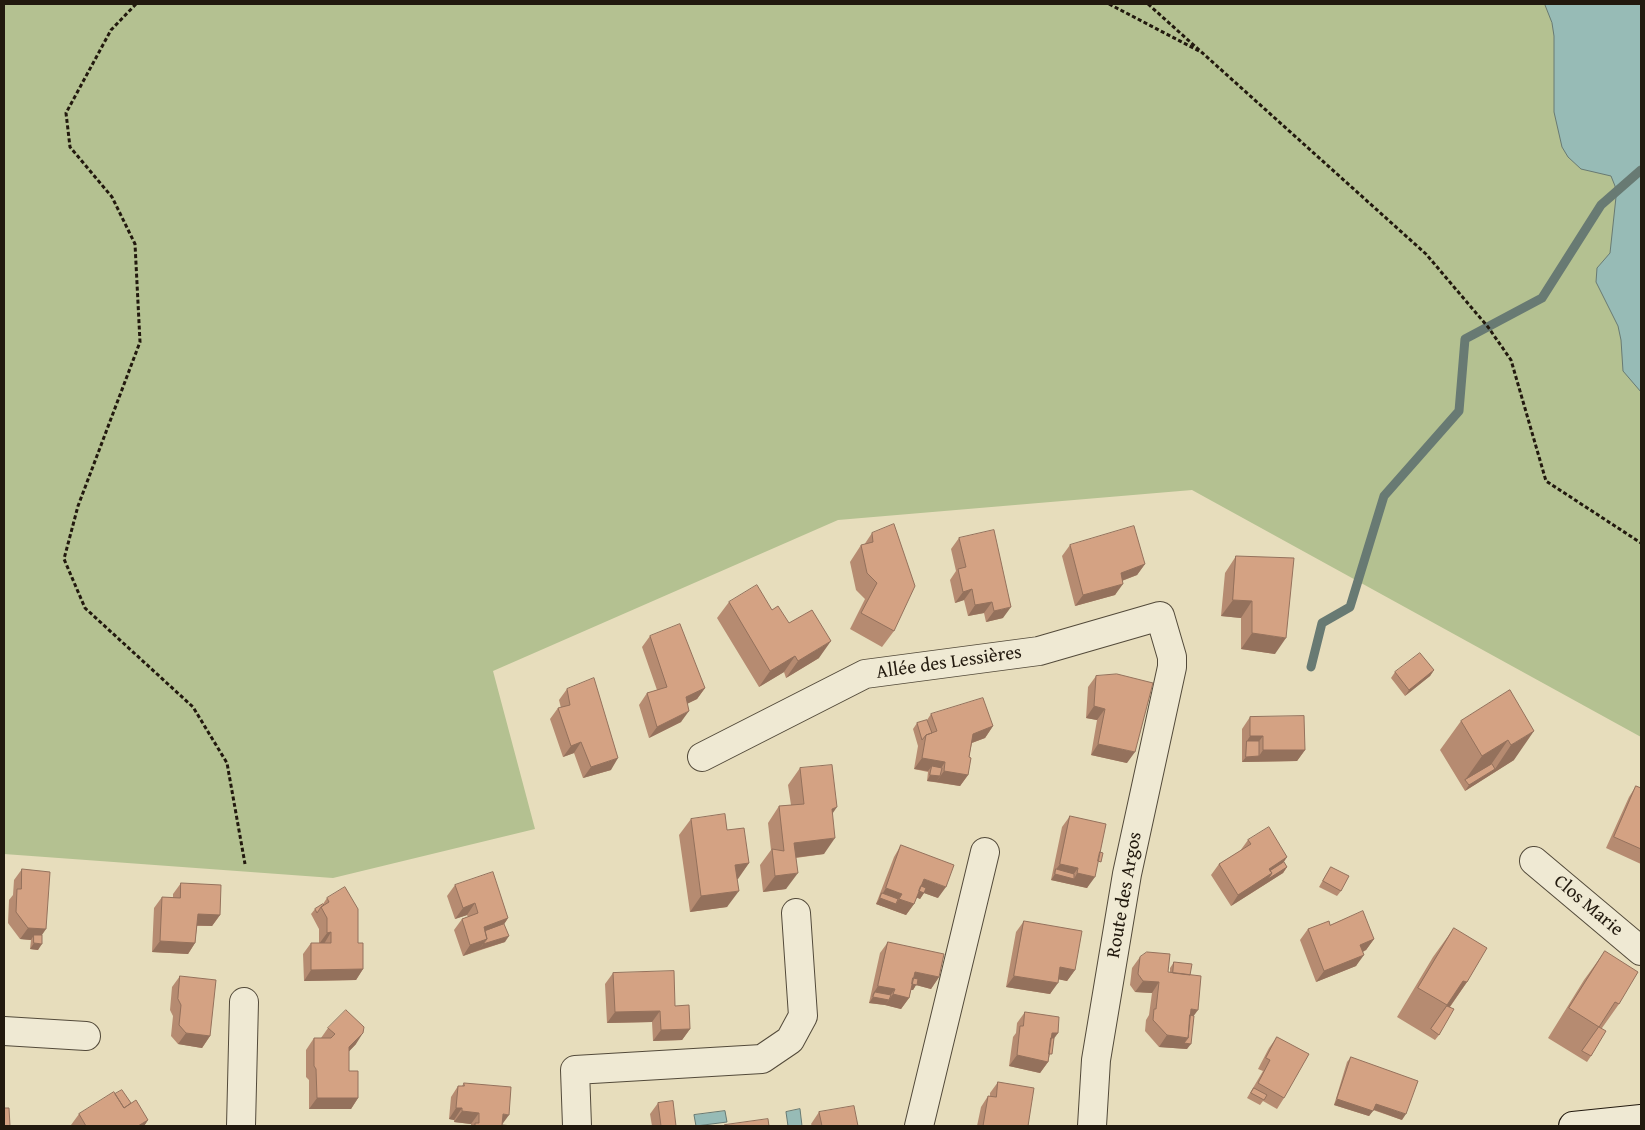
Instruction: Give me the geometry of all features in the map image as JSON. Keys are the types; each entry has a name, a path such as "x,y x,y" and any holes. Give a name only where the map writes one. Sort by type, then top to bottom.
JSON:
{"street":[{"name":"Allée des Lessières","path":"702,757 865,674 1039,652 1160,616 1172,657 1172,667"},
{"name":"Route des Argos","path":"1092,1126 1096,1060 1127,874 1172,667"},
{"path":"919,1126 985,852"},
{"name":"Clos Marie","path":"1534,861 1641,951"},
{"path":"577,1126 575,1070 762,1059 790,1040 803,1016 796,913"},
{"path":"1075,1126 1097,937"},
{"path":"241,1126 244,1002"},
{"path":"4,1031 86,1036"},
{"path":"1574,1126 1641,1119"}],"path":[{"path":"136,4 111,30 66,113 70,147 112,197 135,244 140,342 78,506 64,559 85,608 193,706 227,763 245,864"},
{"path":"1109,4 1206,55"},
{"path":"1148,4 1426,254 1488,326 1511,360 1546,481 1641,543"}],"green space":[{"path":"4,4 1641,4 1641,737 1192,490 838,520 493,671 535,829 333,878 4,854"}],"water":[{"path":"1545,4 1641,4 1641,392 1623,371 1618,326 1596,282 1597,268 1610,253 1616,197 1615,186 1611,176 1581,169 1568,157 1562,147 1554,112 1554,36 1552,23"},
{"path":"800,1109 802,1126 788,1126 786,1112"},
{"path":"725,1111 727,1122 696,1126 694,1115"}],"building":[{"path":"894,524 915,586 894,631 861,613 877,583 867,573 861,545 873,542 872,533"},
{"path":"1134,526 1145,564 1121,573 1123,584 1083,595 1070,545"},
{"path":"994,530 1011,607 994,611 992,602 975,605 972,589 963,592 958,569 966,567 959,538"},
{"path":"1236,556 1294,558 1286,638 1252,633 1252,601 1233,600"},
{"path":"757,585 772,610 778,606 789,623 812,610 831,641 798,661 795,656 770,671 729,602"},
{"path":"680,624 705,688 686,697 689,711 657,727 647,693 667,687 650,636"},
{"path":"1420,653 1434,670 1409,690 1395,672"},
{"path":"1117,674 1153,683 1135,752 1098,744 1105,709 1094,706 1096,676"},
{"path":"594,678 618,758 591,767 581,742 571,746 558,708 570,705 567,689"},
{"path":"1510,690 1534,731 1511,745 1508,740 1482,756 1461,721"},
{"path":"983,698 993,726 973,734 968,775 944,771 945,762 922,758 926,735 937,731 931,714"},
{"path":"1304,716 1305,750 1263,750 1263,736 1250,736 1250,717"},
{"path":"927,720 932,733 926,735 922,740 917,723"},
{"path":"1247,741 1259,741 1259,756 1246,757"},
{"path":"1492,764 1495,769 1469,785 1465,780"},
{"path":"832,765 837,807 832,809 835,838 794,843 798,873 775,876 772,849 784,851 779,806 804,804 800,768"},
{"path":"932,766 942,768 940,776 930,775"},
{"path":"1636,786 1641,788 1641,849 1614,837"},
{"path":"725,814 727,830 744,828 749,863 735,865 739,891 701,896 691,819"},
{"path":"1070,816 1106,824 1095,877 1077,873 1078,868 1060,864"},
{"path":"1269,827 1287,857 1269,869 1272,873 1238,895 1219,864 1251,844 1248,840"},
{"path":"901,845 954,865 946,887 924,879 914,904 899,899 902,894 886,888"},
{"path":"1100,852 1103,853 1101,862 1098,861"},
{"path":"1284,862 1287,867 1268,879 1272,873 1270,871"},
{"path":"1331,867 1349,876 1341,891 1323,881"},
{"path":"22,869 50,872 46,929 28,928 16,912 17,889 21,889"},
{"path":"1056,869 1074,874 1074,879 1055,874"},
{"path":"493,872 508,918 484,927 487,939 470,945 462,919 478,913 475,903 463,908 455,885"},
{"path":"181,883 221,885 220,915 198,914 195,943 160,941 162,897 180,898"},
{"path":"921,886 926,888 924,893 919,891"},
{"path":"345,887 358,909 358,943 363,943 363,969 311,970 311,943 331,943 331,932 327,933 327,918 321,907 329,902 327,898"},
{"path":"882,893 898,899 896,904 880,898"},
{"path":"324,905 317,913 315,909"},
{"path":"1363,911 1374,939 1360,945 1364,955 1324,971 1308,929 1329,921 1330,925"},
{"path":"1024,921 1082,931 1075,970 1060,967 1058,983 1014,976"},
{"path":"504,924 509,936 483,944 487,939 485,931"},
{"path":"1454,928 1487,948 1467,982 1463,981 1447,1005 1418,988"},
{"path":"34,935 42,935 42,944 34,943"},
{"path":"888,942 944,954 939,977 915,972 909,998 893,994 895,989 878,986"},
{"path":"1605,951 1638,972 1619,1004 1615,1002 1599,1027 1569,1008"},
{"path":"1147,952 1170,954 1168,972 1201,976 1198,1010 1191,1009 1188,1038 1167,1035 1153,1020 1159,982 1143,981 1138,974 1140,957"},
{"path":"1174,962 1192,964 1190,975 1173,973"},
{"path":"674,971 675,1006 689,1005 690,1029 661,1030 660,1011 615,1012 613,973"},
{"path":"180,976 216,980 210,1036 186,1033 179,1025 181,1005 178,999"},
{"path":"913,978 918,979 917,985 912,984"},
{"path":"875,992 891,995 889,1000 873,997"},
{"path":"1447,1006 1454,1009 1439,1035 1431,1029"},
{"path":"346,1010 364,1027 363,1033 349,1047 349,1071 358,1071 358,1098 317,1098 314,1038 331,1038 335,1034 328,1028"},
{"path":"1025,1012 1059,1017 1058,1033 1052,1033 1048,1062 1017,1055 1020,1026 1023,1026"},
{"path":"1190,1015 1194,1016 1191,1044 1184,1043 1188,1038"},
{"path":"1599,1027 1606,1031 1591,1056 1582,1051"},
{"path":"1277,1037 1309,1054 1284,1098 1258,1083 1270,1060 1266,1058"},
{"path":"1051,1038 1054,1038 1052,1054 1049,1054"},
{"path":"1351,1057 1418,1081 1406,1114 1376,1104 1373,1111 1337,1099"},
{"path":"998,1082 1034,1088 1028,1126 983,1126 988,1096 996,1097"},
{"path":"464,1083 511,1087 509,1115 503,1114 502,1125 513,1126 475,1126 475,1123 479,1123 479,1113 462,1111 462,1108 456,1108 458,1086 464,1086"},
{"path":"1254,1088 1267,1095 1264,1100 1251,1093"},
{"path":"122,1090 131,1103 124,1108 115,1094"},
{"path":"114,1092 124,1108 136,1100 148,1120 138,1126 86,1126 79,1114"},
{"path":"673,1101 676,1126 661,1126 658,1103"},
{"path":"854,1106 858,1126 822,1126 819,1112"},
{"path":"4,1108 9,1108 10,1126 4,1126"},
{"path":"768,1119 769,1126 723,1126 724,1125"}],"waterway":[{"path":"1311,667 1322,623 1350,607 1384,496 1459,411 1465,339 1542,298 1601,205 1641,170"}]}
